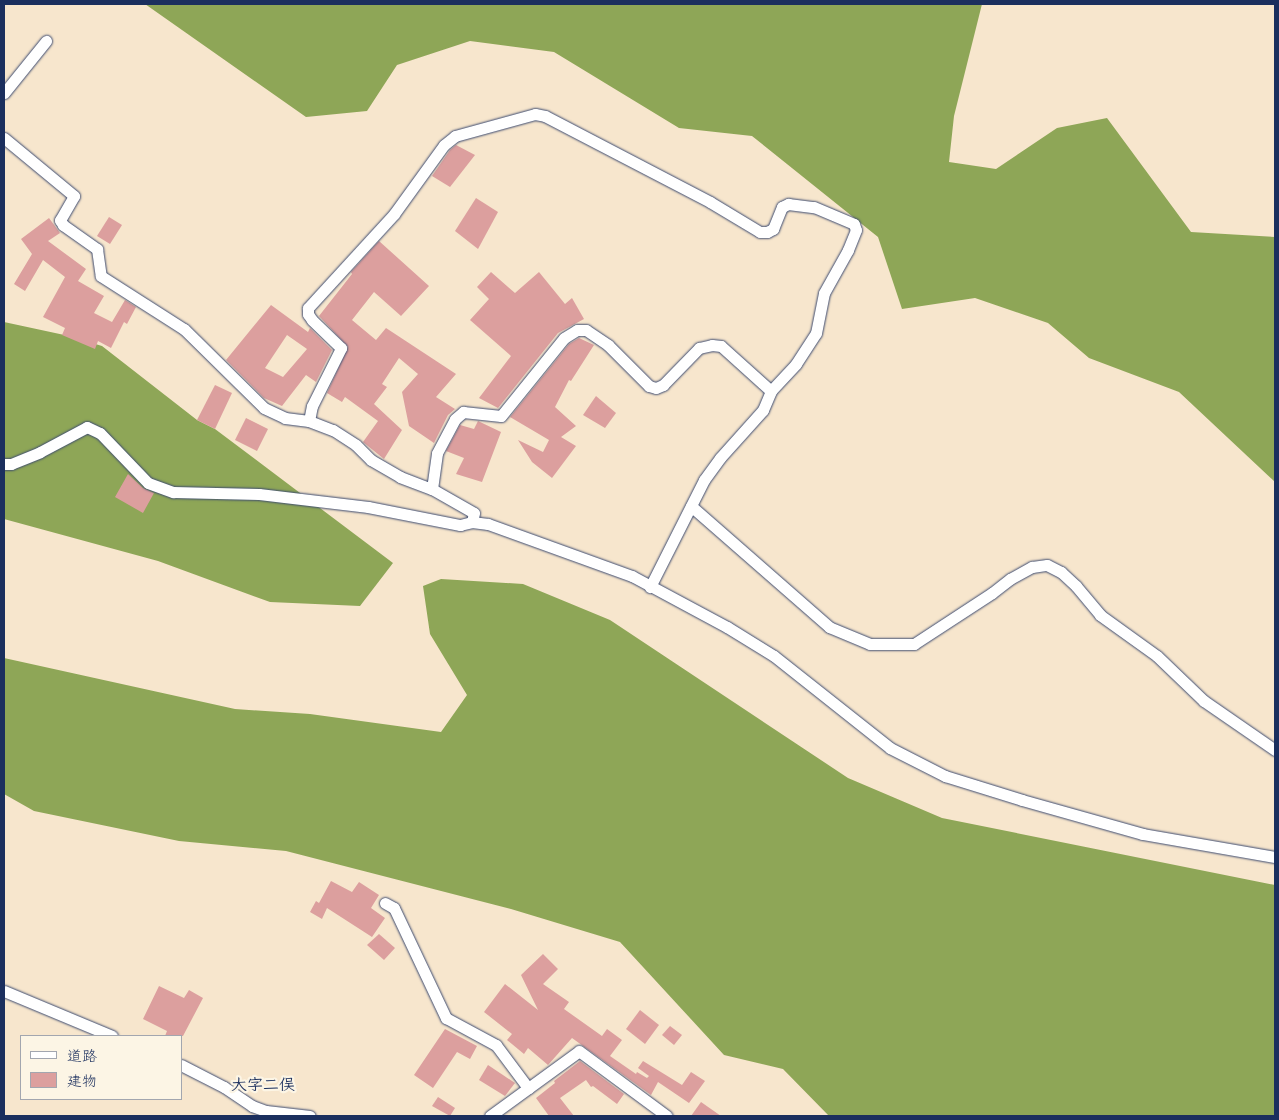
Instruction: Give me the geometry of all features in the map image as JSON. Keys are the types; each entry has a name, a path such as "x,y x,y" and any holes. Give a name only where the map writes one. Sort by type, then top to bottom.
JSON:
{"street":[{"path":"4,93 46,41"},
{"path":"309,421 312,406 341,348 308,314 308,308 394,214 449,139 455,136 535,114 545,116 710,202 760,232 767,232 773,229 782,207 788,204 814,207 854,224 856,230 848,250 824,293 816,333 796,364 771,391 763,410 720,458 704,480 650,587"},
{"path":"4,138 74,196 60,220 63,225 98,249 101,276 184,330 264,408 284,418 309,421 333,430 356,445 371,460 400,477 432,489 474,514 472,522"},
{"path":"432,489 438,453 454,419 463,412 501,416 564,338 577,330 586,330 608,345 649,386 656,388 663,385 699,348 712,345 721,346 771,391"},
{"path":"4,464 11,464 40,452 87,426 100,433 148,483 173,492 259,494 368,507 460,525 472,522 497,527 632,576 727,628 774,656 890,748 938,773 1022,800 1143,834 1275,857"},
{"path":"691,506 829,627 870,644 914,644 992,593 1010,579 1032,567 1047,565 1061,572 1076,586 1100,615 1158,656 1204,701 1275,750"},
{"path":"385,903 394,908 446,1018 496,1045 528,1088"},
{"path":"4,992 110,1035"},
{"path":"490,1116 579,1051 667,1116"},
{"path":"182,1066 224,1087 252,1106 266,1111 310,1116"},
{"path":"245,1116 252,1106"}],"green space":[{"path":"145,4 982,4 954,116 949,162 996,169 1057,128 1107,118 1191,232 1275,237 1275,482 1179,392 1089,358 1048,323 975,298 902,309 878,237 752,136 679,128 554,52 470,41 397,65 367,111 306,117"},
{"path":"4,322 69,336 102,346 197,420 215,429 393,563 360,606 270,602 158,561 4,519"},
{"path":"441,579 523,584 610,620 848,778 942,818 1275,885 1275,1116 829,1116 783,1069 724,1055 620,942 511,909 286,851 179,841 34,811 4,794 4,658 235,709 310,714 441,732 467,695 430,634 423,586"}],"building":[{"path":"456,145 475,155 450,187 432,176 450,150"},
{"path":"476,198 498,212 478,249 455,231"},
{"path":"109,217 122,225 110,244 97,236"},
{"path":"49,218 60,233 48,241 86,269 78,281 104,296 94,313 112,322 125,300 136,307 127,324 124,322 111,348 98,341 95,349 62,335 65,328 43,317 65,277 43,260 25,291 14,284 32,254 21,239"},
{"path":"379,241 429,286 401,316 374,292 352,320 376,340 386,328 456,374 436,397 455,409 448,415 434,443 409,426 402,392 418,374 399,358 382,384 387,387 374,404 402,430 384,459 363,442 378,421 345,397 342,402 327,393 348,347 319,316 352,274 351,272"},
{"path":"491,272 515,293 539,272 565,304 572,298 584,319 558,333 498,408 479,398 511,356 470,320 489,299 477,287"},
{"path":"271,305 308,332 310,328 332,350 316,382 306,375 282,406 264,398 226,360","holes":["287,335 307,349 283,377 265,368"]},
{"path":"579,338 594,345 571,381 569,380 555,407 576,426 561,437 576,446 552,478 532,462 518,440 543,452 549,440 510,417 569,344"},
{"path":"215,385 232,393 215,429 197,420"},
{"path":"596,396 616,413 605,428 583,415"},
{"path":"246,418 268,429 257,451 235,440"},
{"path":"478,421 501,432 482,482 456,474 464,458 446,451 460,425 474,429"},
{"path":"128,474 143,488 154,493 143,513 115,497"},
{"path":"331,881 352,892 359,882 379,895 371,908 385,918 372,937 327,908 322,919 310,912 316,901 319,903"},
{"path":"379,934 395,948 384,960 367,945"},
{"path":"543,954 558,969 543,984 569,1002 564,1009 602,1036 607,1029 622,1040 610,1056 636,1074 637,1072 647,1078 649,1076 638,1068 643,1061 682,1085 691,1072 705,1081 689,1103 658,1082 651,1095 572,1038 548,1065 528,1048 524,1054 507,1040 512,1034 484,1012 505,984 538,1010 521,975"},
{"path":"159,986 184,998 189,990 203,998 183,1036 165,1035 167,1031 143,1019"},
{"path":"640,1010 659,1025 645,1044 626,1029"},
{"path":"670,1026 682,1035 674,1045 662,1035"},
{"path":"445,1029 477,1046 470,1059 457,1052 433,1088 414,1075"},
{"path":"580,1061 624,1094 617,1104 593,1086 591,1087 586,1080 560,1098 574,1116 549,1116 536,1098"},
{"path":"488,1065 515,1083 505,1096 479,1080"},
{"path":"438,1097 455,1108 450,1116 432,1106"},
{"path":"701,1102 721,1116 691,1116"}],"district":[{"name":"大字二俣","path":"263,1083"}]}
